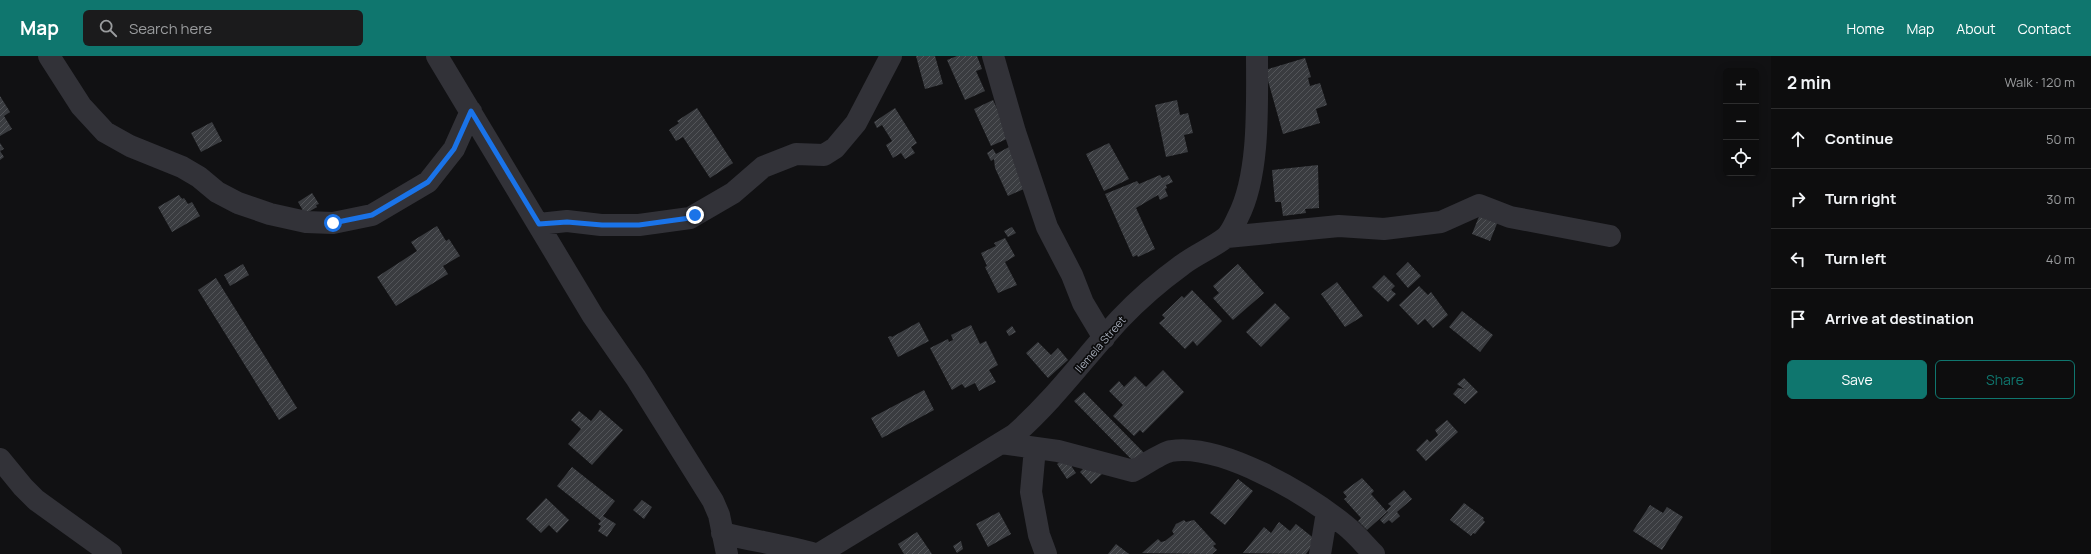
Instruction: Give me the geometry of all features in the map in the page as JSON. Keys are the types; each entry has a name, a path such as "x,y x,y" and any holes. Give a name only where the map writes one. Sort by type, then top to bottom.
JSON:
{"street":[{"path":"49,56 81,106 105,132 130,146 182,167 199,177 217,192 238,203 270,214 306,222 333,223 372,215 428,182 454,149 471,111"},
{"path":"437,56 593,316 636,378 713,501 719,515 727,554"},
{"path":"539,224 567,222 602,225 639,225 690,218 733,193 763,167 796,154 824,155 835,148 856,123 892,56"},
{"path":"993,56 1014,132 1047,227 1072,276 1083,303 1104,338"},
{"name":"Ilemela Street","path":"819,554 1001,443 1038,414 1121,318 1152,289 1183,264 1227,237 1238,217 1248,189 1256,132 1257,56"},
{"path":"1227,237 1339,226 1384,229 1441,222 1479,206 1510,217 1610,236"},
{"path":"1001,443 1058,451 1133,471 1170,452 1198,452 1230,459 1259,471 1327,512 1347,527 1374,554"},
{"path":"1036,448 1031,492 1039,536 1046,554"},
{"path":"0,459 36,500 111,554"},
{"path":"1320,554 1327,512"},
{"path":"722,533 755,541 789,546 814,554"}],"building":[{"path":"916,56 935,56 943,84 925,89"},
{"path":"957,56 977,56 982,69 976,71 985,91 965,100 947,60"},
{"path":"1305,58 1311,77 1308,78 1310,86 1320,83 1327,105 1316,109 1320,123 1283,134 1265,70"},
{"path":"0,96 10,112 4,116 12,129 0,136"},
{"path":"993,100 1011,137 991,146 974,109"},
{"path":"1177,100 1180,115 1188,113 1193,133 1184,135 1188,152 1166,157 1155,105"},
{"path":"697,108 733,163 710,178 683,137 676,141 669,130 679,123 677,121"},
{"path":"895,108 917,143 911,147 915,153 905,159 901,153 893,158 886,145 892,141 882,125 877,128 874,122"},
{"path":"212,122 222,141 201,152 191,133"},
{"path":"0,143 4,149 0,151"},
{"path":"1109,143 1129,179 1104,191 1086,154"},
{"path":"1009,147 1026,188 1008,196 995,168 994,159 991,161 987,153 993,149 996,154"},
{"path":"0,151 4,157 0,160"},
{"path":"1318,165 1319,208 1305,209 1306,213 1283,216 1281,202 1275,202 1272,170"},
{"path":"1160,175 1162,178 1169,175 1173,182 1166,185 1167,188 1165,189 1168,196 1160,200 1158,195 1136,208 1155,249 1138,257 1137,255 1133,257 1105,194 1137,181 1139,184"},
{"path":"312,193 319,204 316,205 317,207 305,214 298,202"},
{"path":"179,195 182,199 184,198 188,204 192,202 200,216 172,232 158,207"},
{"path":"1480,214 1498,221 1490,241 1472,234"},
{"path":"437,226 446,241 449,239 460,256 443,266 448,274 396,306 377,277 417,251 411,242"},
{"path":"1012,227 1016,233 1008,237 1004,231"},
{"path":"1005,238 1015,256 1005,262 1017,285 998,293 985,267 987,266 981,253 996,246 994,243"},
{"path":"1408,262 1421,276 1408,288 1396,274"},
{"path":"243,264 249,275 230,286 224,275"},
{"path":"1238,264 1264,293 1233,320 1213,298 1219,293 1213,286"},
{"path":"1384,275 1395,286 1391,290 1396,294 1388,302 1372,287"},
{"path":"216,278 297,408 279,420 198,290"},
{"path":"1337,282 1363,316 1345,327 1321,294"},
{"path":"1419,286 1428,295 1431,292 1448,315 1433,328 1425,319 1418,325 1399,305"},
{"path":"1192,290 1222,321 1197,346 1193,341 1185,349 1159,323 1165,318 1162,315 1182,296 1184,298"},
{"path":"1275,303 1290,318 1261,347 1246,332"},
{"path":"1462,311 1493,335 1480,352 1449,327"},
{"path":"919,322 929,341 898,357 888,337 892,337"},
{"path":"971,325 980,344 986,341 998,365 989,370 996,382 979,391 975,383 965,388 962,384 952,390 930,348 948,339 949,342 953,340 951,335"},
{"path":"1012,326 1016,332 1009,336 1006,331"},
{"path":"1038,342 1051,355 1058,348 1068,360 1048,378 1026,353"},
{"path":"1163,370 1184,392 1143,433 1140,430 1134,436 1113,416 1123,405 1109,391 1119,381 1124,387 1135,376 1146,387"},
{"path":"1464,378 1478,392 1465,404 1453,394 1458,388 1464,389 1457,384"},
{"path":"924,390 934,410 882,438 871,418"},
{"path":"1084,392 1145,454 1135,463 1074,401"},
{"path":"600,410 623,430 592,465 568,444 581,429 571,420 579,411 591,421"},
{"path":"1447,420 1458,432 1426,461 1416,450 1427,439 1430,442 1438,435 1435,430"},
{"path":"1066,458 1076,473 1067,479 1057,464"},
{"path":"1091,461 1102,474 1091,484 1080,472"},
{"path":"572,467 615,501 603,516 616,524 607,537 598,531 601,526 598,524 601,521 557,486"},
{"path":"1362,478 1374,491 1371,494 1387,512 1367,530 1358,521 1361,518 1344,499 1347,497 1343,492"},
{"path":"1238,479 1253,491 1225,525 1210,513"},
{"path":"1404,490 1412,499 1397,512 1400,516 1392,523 1389,520 1384,524 1380,520 1388,512 1386,511 1391,506 1388,504"},
{"path":"546,498 569,520 557,533 549,525 541,533 526,519"},
{"path":"642,500 652,507 644,519 633,510"},
{"path":"1464,503 1484,518 1483,520 1485,522 1475,534 1473,533 1471,536 1450,520"},
{"path":"1650,505 1663,513 1667,507 1683,517 1662,550 1633,531"},
{"path":"999,512 1011,534 988,547 976,524"},
{"path":"1184,520 1186,522 1194,520 1216,544 1213,546 1217,550 1212,554 1142,553 1158,539 1161,542 1165,541 1174,534 1172,531 1176,524"},
{"path":"1279,522 1290,531 1296,524 1316,540 1306,554 1243,553 1264,527 1271,533"},
{"path":"917,532 932,554 904,554 898,544"},
{"path":"961,541 963,549 957,553 953,546"},
{"path":"1116,544 1129,554 1108,554"}],"route":[{"path":"333,223 372,215 396,203 428,182 454,149 471,111 539,224 567,222 602,225 639,225 690,218 695,215"}]}
